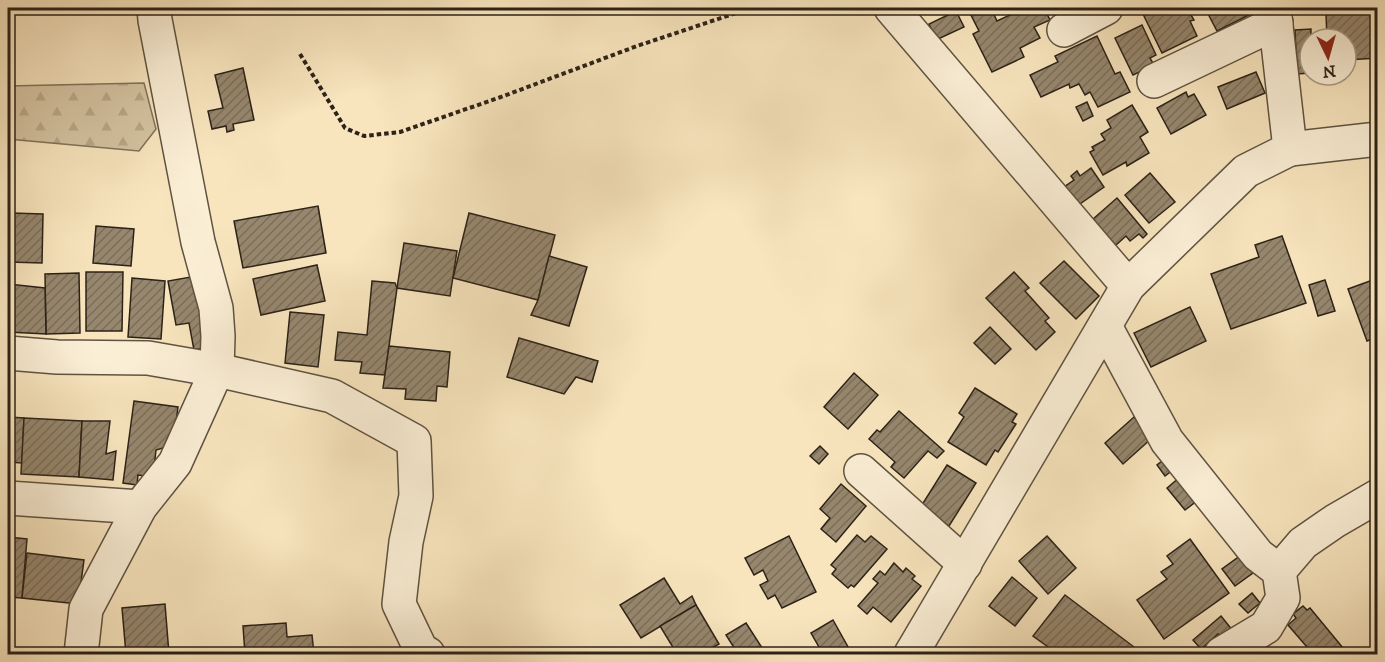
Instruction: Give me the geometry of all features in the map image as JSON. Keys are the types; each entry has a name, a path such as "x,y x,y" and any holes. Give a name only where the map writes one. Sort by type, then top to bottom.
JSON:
{"street":[{"path":"81,654 86,609 140,507 175,463 217,370 216,308 198,242 154,8"},
{"path":"891,8 1128,286"},
{"path":"1064,30 1106,8"},
{"path":"1154,81 1275,15 1290,149"},
{"path":"911,654 1128,286 1246,171 1290,149 1377,140"},
{"path":"1105,326 1167,441 1258,555 1279,572 1282,597 1266,627 1221,654"},
{"path":"8,353 57,357 148,358 217,370 332,396 414,441 416,496 406,542 399,604 421,650 428,654"},
{"path":"861,471 965,564"},
{"path":"1279,572 1303,543 1377,496"},
{"path":"8,498 140,507"}],"path":[{"path":"300,54 345,128 364,136 400,132 501,98 638,46 751,8"}],"green space":[{"path":"144,83 156,129 139,151 8,139 8,86"}],"building":[{"path":"991,8 997,21 1025,8 1044,8 1050,20 1034,27 1040,38 1020,48 1024,57 992,72 973,34 979,31 971,15"},
{"path":"1187,8 1194,20 1190,21 1197,36 1162,53 1141,10"},
{"path":"1205,8 1250,8 1253,13 1217,31"},
{"path":"1346,8 1362,8 1362,12 1378,11 1378,58 1358,59 1358,27 1327,27 1326,14 1346,13"},
{"path":"956,11 964,27 936,40 929,24"},
{"path":"1142,25 1156,55 1150,58 1154,65 1133,75 1115,38"},
{"path":"1295,30 1298,30 1297,74"},
{"path":"1097,36 1115,74 1120,72 1130,92 1098,107 1090,92 1085,95 1079,84 1070,88 1069,84 1041,97 1030,75 1058,62 1055,56"},
{"path":"243,68 254,120 233,124 234,130 227,132 226,126 212,129 208,111 223,108 215,75"},
{"path":"1256,72 1265,93 1227,109 1218,87"},
{"path":"1186,92 1188,97 1194,94 1206,115 1171,134 1157,108"},
{"path":"1087,102 1093,116 1083,121 1076,107"},
{"path":"1132,105 1148,132 1140,137 1149,153 1127,166 1126,162 1103,175 1090,152 1094,150 1092,147 1105,140 1101,134 1111,128 1107,120"},
{"path":"1091,168 1104,187 1077,206 1064,187 1074,180 1071,176 1077,171 1080,176"},
{"path":"1150,173 1175,202 1149,223 1125,195"},
{"path":"1117,198 1147,234 1143,238 1139,234 1130,241 1126,236 1115,246 1093,219"},
{"path":"318,206 326,253 243,268 234,221"},
{"path":"11,213 43,214 42,263 8,262 8,225 11,225"},
{"path":"469,213 555,235 538,300 453,278"},
{"path":"96,226 134,229 131,266 93,263"},
{"path":"1282,236 1306,303 1231,329 1211,274 1259,257 1255,245"},
{"path":"404,243 457,251 450,296 397,288"},
{"path":"549,256 587,267 569,326 531,315 538,300"},
{"path":"1064,261 1099,296 1076,319 1040,283"},
{"path":"317,265 325,301 261,315 253,279"},
{"path":"86,272 123,272 122,331 86,331"},
{"path":"1014,272 1029,288 1025,291 1049,318 1045,321 1055,332 1036,350 986,298"},
{"path":"79,273 80,333 46,334 45,274"},
{"path":"202,275 215,346 194,350 189,323 176,325 168,281"},
{"path":"132,278 165,281 161,339 128,337"},
{"path":"1378,278 1378,337 1367,341 1348,289"},
{"path":"1325,280 1335,311 1318,316 1309,285"},
{"path":"372,281 395,283 397,288 385,375 360,373 362,362 335,360 338,332 367,335"},
{"path":"8,284 45,288 46,334 8,332"},
{"path":"1190,307 1206,341 1151,367 1134,333"},
{"path":"290,312 324,315 318,367 285,363"},
{"path":"990,327 1011,349 995,364 974,343"},
{"path":"519,338 598,361 592,382 576,377 564,394 507,377"},
{"path":"389,346 450,352 447,387 437,386 436,401 405,399 406,389 383,388"},
{"path":"854,373 878,395 848,429 824,407"},
{"path":"975,388 1017,414 1012,422 1016,424 998,452 995,450 986,465 948,442 964,417 959,413"},
{"path":"134,401 178,407 173,445 156,450 153,477 138,475 137,485 123,483"},
{"path":"899,411 944,451 937,458 928,451 904,478 891,467 895,462 869,439 877,430 880,432"},
{"path":"8,417 24,418 22,463 8,462"},
{"path":"1134,417 1152,438 1123,464 1105,443"},
{"path":"24,418 82,421 79,477 21,474"},
{"path":"82,421 110,421 106,454 116,451 113,480 79,477"},
{"path":"820,446 828,454 819,464 810,456"},
{"path":"1166,458 1174,469 1165,476 1157,465"},
{"path":"947,465 976,483 949,526 920,508"},
{"path":"1180,477 1198,500 1185,510 1167,488"},
{"path":"841,484 866,506 836,542 821,529 830,518 820,509"},
{"path":"857,535 865,542 871,536 887,549 854,587 851,585 848,588 832,574 836,569 831,565"},
{"path":"789,536 816,592 782,608 775,595 768,599 760,585 768,581 763,570 754,575 745,558"},
{"path":"1047,536 1076,568 1048,594 1019,561"},
{"path":"8,537 27,539 22,598 8,597"},
{"path":"1190,539 1229,593 1164,639 1137,600 1167,579 1161,572 1173,564 1167,556"},
{"path":"27,553 84,560 78,604 22,598"},
{"path":"1244,553 1257,570 1235,586 1222,569"},
{"path":"894,563 903,572 906,568 915,576 912,579 921,586 891,622 873,607 867,614 858,606 878,583 873,579 880,571 885,575"},
{"path":"1012,577 1037,598 1015,626 989,606"},
{"path":"664,578 680,604 692,596 696,605 641,638 620,605"},
{"path":"1252,593 1260,603 1248,613 1239,604"},
{"path":"1065,595 1142,653 1058,654 1033,636"},
{"path":"165,604 169,654 126,654 122,608"},
{"path":"696,605 719,644 701,654 677,654 660,626"},
{"path":"1303,606 1307,610 1310,608 1343,648 1336,654 1313,654 1288,625 1296,618 1293,614"},
{"path":"1221,616 1233,631 1222,640 1218,634 1201,649 1193,640"},
{"path":"833,620 852,654 823,654 811,633"},
{"path":"286,623 287,637 312,635 314,654 245,654 243,626"},
{"path":"746,623 766,654 738,654 726,635"},
{"path":"216,649 217,654 179,654 179,652"}]}
